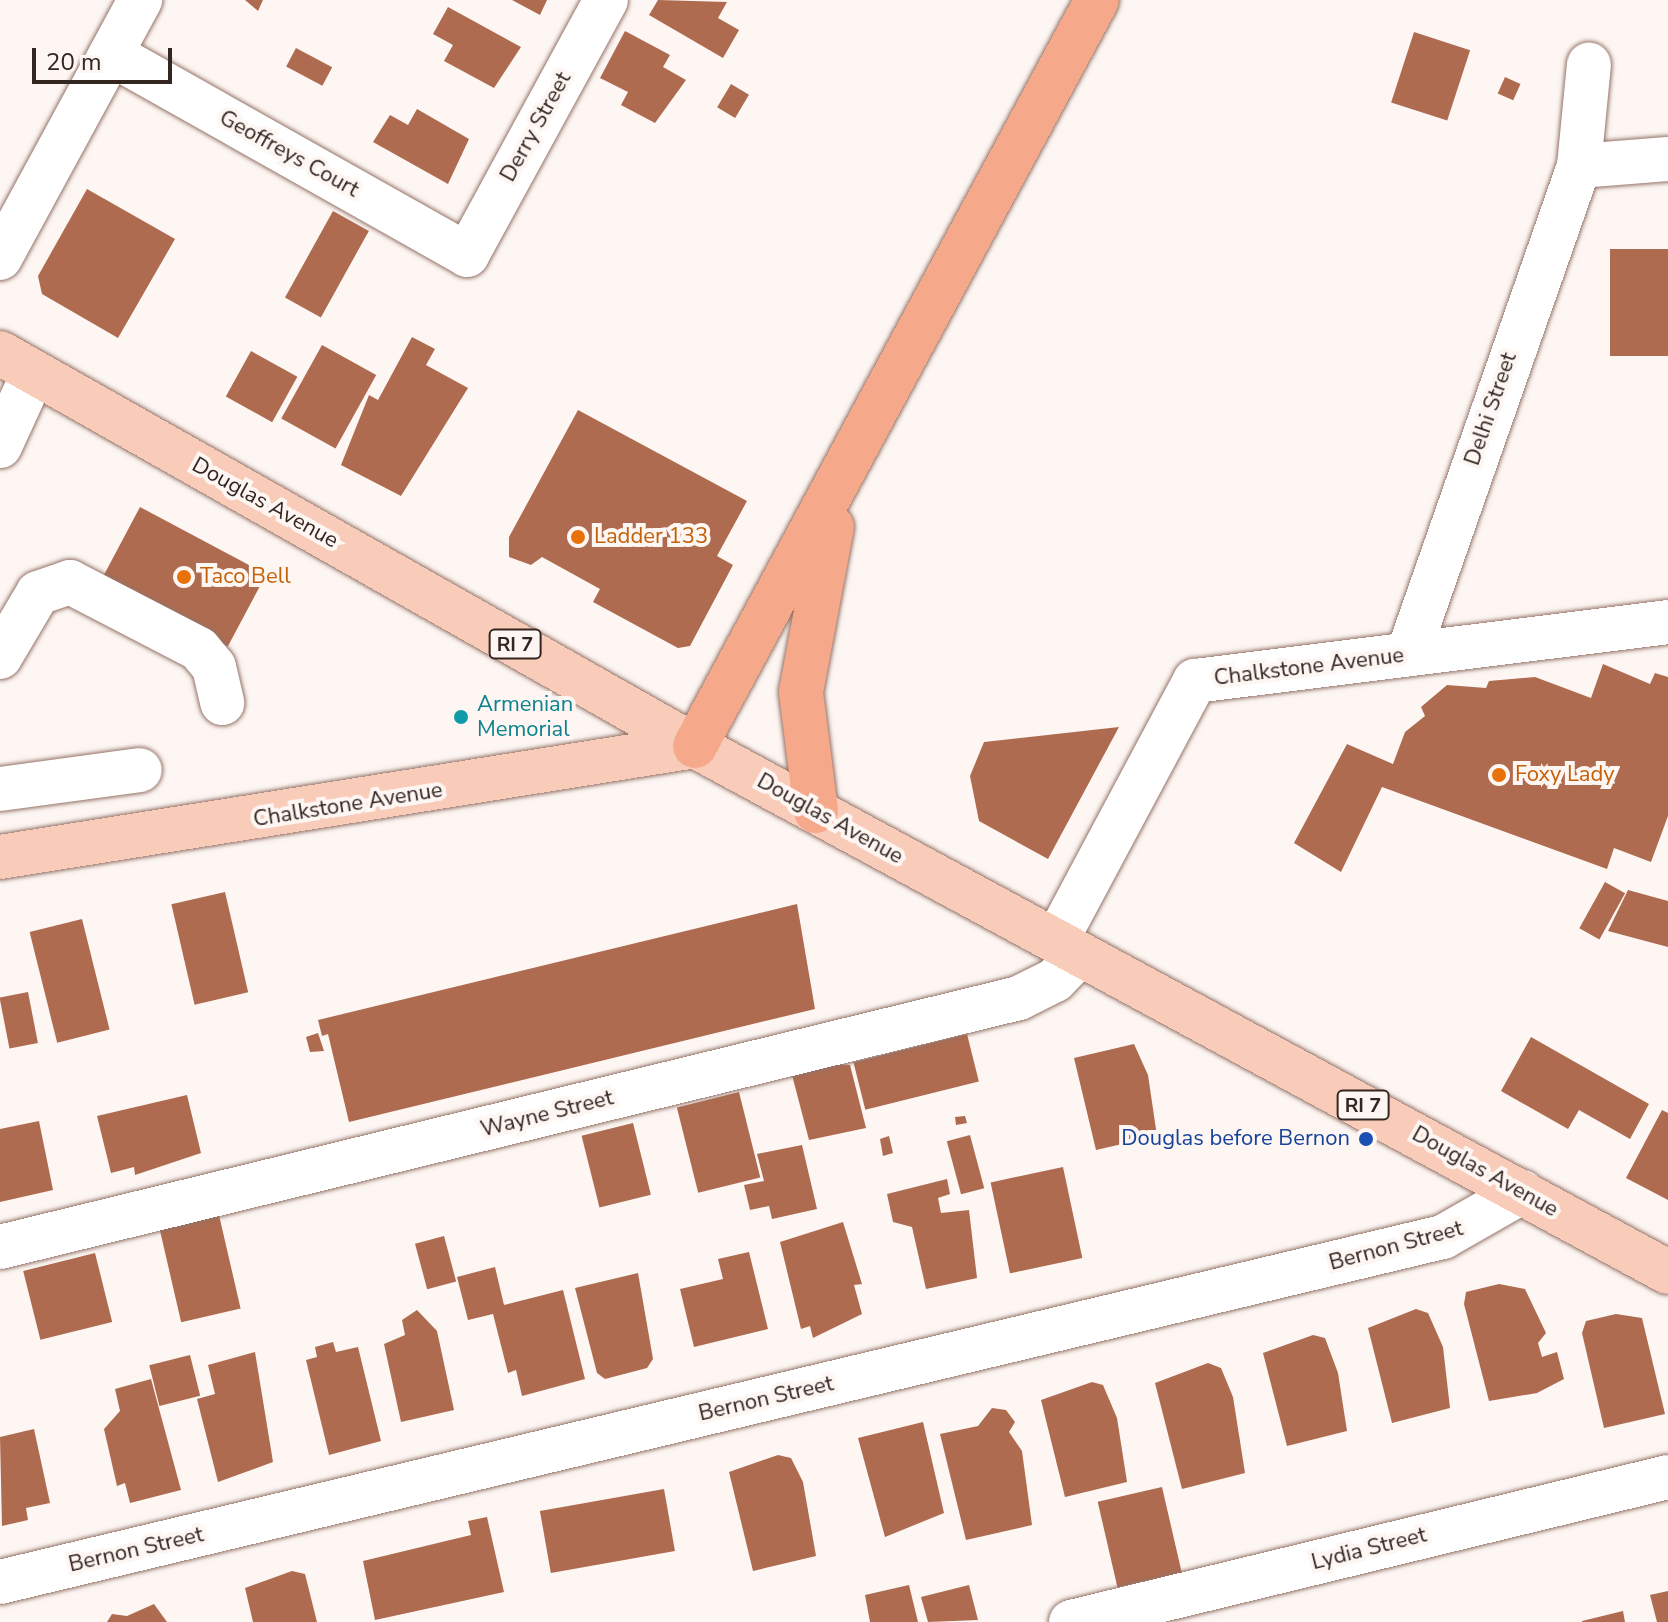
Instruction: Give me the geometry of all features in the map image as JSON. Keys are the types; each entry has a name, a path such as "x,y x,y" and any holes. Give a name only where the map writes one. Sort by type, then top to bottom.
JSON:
{"highway":[{"path":"695,746 1097,0"},
{"path":"816,811 801,718 804,649 861,437"}],"main road":[{"name":"Douglas Avenue","path":"17,363 695,746 1668,1272"},
{"name":"Chalkstone Avenue","path":"0,857 695,746"}],"street":[{"path":"6,234 140,0"},
{"name":"Derry Street","path":"467,255 606,0"},
{"name":"Geoffreys Court","path":"111,54 467,255"},
{"name":"Delhi Street","path":"1408,654 1579,166 1589,64"},
{"path":"1579,166 1668,159"},
{"path":"0,446 17,363"},
{"path":"0,657 38,593 70,582 199,649 214,667 222,703"},
{"name":"Chalkstone Avenue","path":"1068,947 1195,681 1668,622"},
{"path":"0,789 140,770"},
{"name":"Wayne Street","path":"0,1247 1019,998 1055,980 1068,947"},
{"name":"Bernon Street","path":"0,1582 1443,1237 1522,1192"},
{"name":"Lydia Street","path":"1071,1622 1668,1477"}],"building":[{"path":"245,0 263,0 258,11"},
{"path":"512,0 547,0 540,15"},
{"path":"658,0 727,2 718,18 739,30 723,58 649,15"},
{"path":"448,7 521,47 494,88 444,61 453,45 433,34"},
{"path":"625,31 670,55 663,67 686,80 655,123 621,105 628,92 600,78"},
{"path":"1414,32 1470,50 1447,121 1391,102"},
{"path":"296,48 332,67 322,86 286,67"},
{"path":"1505,77 1521,84 1513,100 1498,93"},
{"path":"731,84 749,95 735,118 717,107"},
{"path":"417,109 469,139 448,184 373,142 390,115 408,125"},
{"path":"87,189 175,239 118,338 42,294 38,276"},
{"path":"333,211 369,231 321,317 285,298"},
{"path":"1610,249 1668,249 1668,356 1610,356"},
{"path":"412,337 435,349 426,365 468,388 401,496 341,465 369,395 378,400"},
{"path":"322,345 376,375 336,449 281,418"},
{"path":"251,351 297,377 272,422 226,396"},
{"path":"578,410 747,501 717,556 733,565 690,646 678,648 593,602 600,589 542,557 531,565 509,557 509,537"},
{"name":"Taco Bell","path":"140,507 266,574 228,647 102,579"},
{"name":"Foxy Lady","path":"1603,664 1650,684 1655,673 1668,677 1668,816 1651,862 1614,848 1607,869 1382,787 1341,872 1294,843 1347,744 1393,764 1405,732 1425,716 1421,707 1447,685 1486,688 1489,681 1535,677 1591,698"},
{"path":"1119,727 1048,859 979,821 970,776 984,742"},
{"path":"1605,882 1625,893 1599,940 1579,928"},
{"path":"1628,890 1668,901 1668,947 1608,931"},
{"path":"225,892 248,992 195,1005 171,904"},
{"path":"797,904 815,1009 349,1122 328,1034 322,1036 318,1020"},
{"path":"82,919 110,1030 57,1043 30,932"},
{"path":"28,992 38,1043 9,1049 0,997"},
{"path":"318,1033 324,1051 310,1052 306,1037"},
{"path":"967,1034 979,1082 865,1110 853,1062"},
{"path":"1531,1037 1649,1104 1630,1139 1579,1110 1568,1129 1501,1091"},
{"path":"1134,1044 1148,1075 1157,1136 1096,1150 1074,1058"},
{"path":"834,1064 850,1065 866,1128 809,1140 792,1075"},
{"path":"739,1092 760,1177 698,1193 677,1107"},
{"path":"187,1095 201,1153 135,1175 134,1167 111,1173 97,1116"},
{"path":"1662,1110 1668,1113 1668,1200 1626,1178"},
{"path":"965,1116 967,1123 956,1125 955,1117"},
{"path":"39,1121 53,1190 0,1202 0,1129"},
{"path":"633,1123 651,1195 599,1208 582,1136"},
{"path":"970,1135 984,1188 961,1194 947,1141"},
{"path":"889,1136 893,1153 883,1156 880,1139"},
{"path":"802,1145 817,1209 772,1219 769,1206 750,1210 744,1185 764,1181 757,1154"},
{"path":"1063,1167 1082,1258 1010,1273 991,1182"},
{"path":"947,1179 950,1194 938,1198 941,1213 969,1210 977,1278 926,1289 912,1227 893,1222 887,1194"},
{"path":"219,1215 241,1309 181,1322 160,1229"},
{"path":"843,1222 862,1284 854,1285 862,1314 813,1338 810,1326 801,1329 780,1242"},
{"path":"444,1236 456,1281 427,1289 415,1244"},
{"path":"749,1252 768,1329 694,1347 680,1289 723,1279 718,1259"},
{"path":"95,1253 112,1322 40,1340 23,1271"},
{"path":"495,1267 504,1305 563,1290 585,1379 522,1396 516,1370 508,1373 493,1314 468,1320 457,1277"},
{"path":"638,1273 653,1359 647,1368 605,1379 597,1373 575,1288"},
{"path":"1499,1284 1525,1289 1546,1333 1538,1343 1542,1357 1557,1352 1564,1379 1537,1393 1489,1401 1464,1304 1466,1292"},
{"path":"1416,1309 1428,1313 1443,1347 1450,1408 1392,1423 1368,1328"},
{"path":"417,1310 437,1331 454,1410 401,1422 384,1344 405,1335 402,1320"},
{"path":"1616,1314 1642,1318 1665,1414 1604,1428 1582,1333 1586,1321"},
{"path":"1313,1335 1325,1338 1338,1373 1347,1431 1287,1446 1263,1353"},
{"path":"333,1342 336,1352 358,1347 381,1441 329,1455 306,1360 317,1357 315,1347"},
{"path":"255,1352 273,1462 218,1482 197,1399 215,1394 208,1365"},
{"path":"190,1355 200,1396 159,1406 149,1365"},
{"path":"1208,1363 1221,1368 1233,1397 1245,1473 1182,1489 1155,1383"},
{"path":"151,1379 181,1490 130,1503 125,1483 117,1486 104,1429 120,1411 115,1389"},
{"path":"1092,1382 1103,1385 1117,1418 1127,1482 1065,1497 1041,1400"},
{"path":"992,1408 1006,1410 1015,1422 1009,1432 1022,1451 1032,1525 966,1540 940,1434 978,1426"},
{"path":"923,1422 944,1513 885,1537 858,1438"},
{"path":"34,1429 50,1503 26,1508 28,1520 2,1526 0,1437"},
{"path":"778,1455 791,1458 803,1482 816,1556 753,1571 729,1472"},
{"path":"1162,1487 1182,1573 1117,1588 1098,1502"},
{"path":"664,1489 675,1551 551,1573 540,1511"},
{"path":"487,1517 504,1592 375,1620 363,1561 471,1535 468,1521"},
{"path":"292,1571 305,1574 317,1622 253,1622 245,1588"},
{"path":"909,1585 918,1622 870,1622 865,1595"},
{"path":"969,1585 978,1620 928,1622 921,1597"},
{"path":"1668,1591 1668,1622 1657,1622 1650,1595"},
{"path":"154,1604 167,1622 107,1622 112,1614 127,1616"},
{"path":"1623,1611 1625,1622 1582,1622 1582,1621"}],"place":[{"name":"Ladder 133","path":"578,537"},
{"name":"Taco Bell","path":"184,577"},
{"name":"Armenian Memorial","path":"461,717"},
{"name":"Foxy Lady","path":"1499,775"},
{"name":"Douglas before Bernon","path":"1366,1139"}]}
